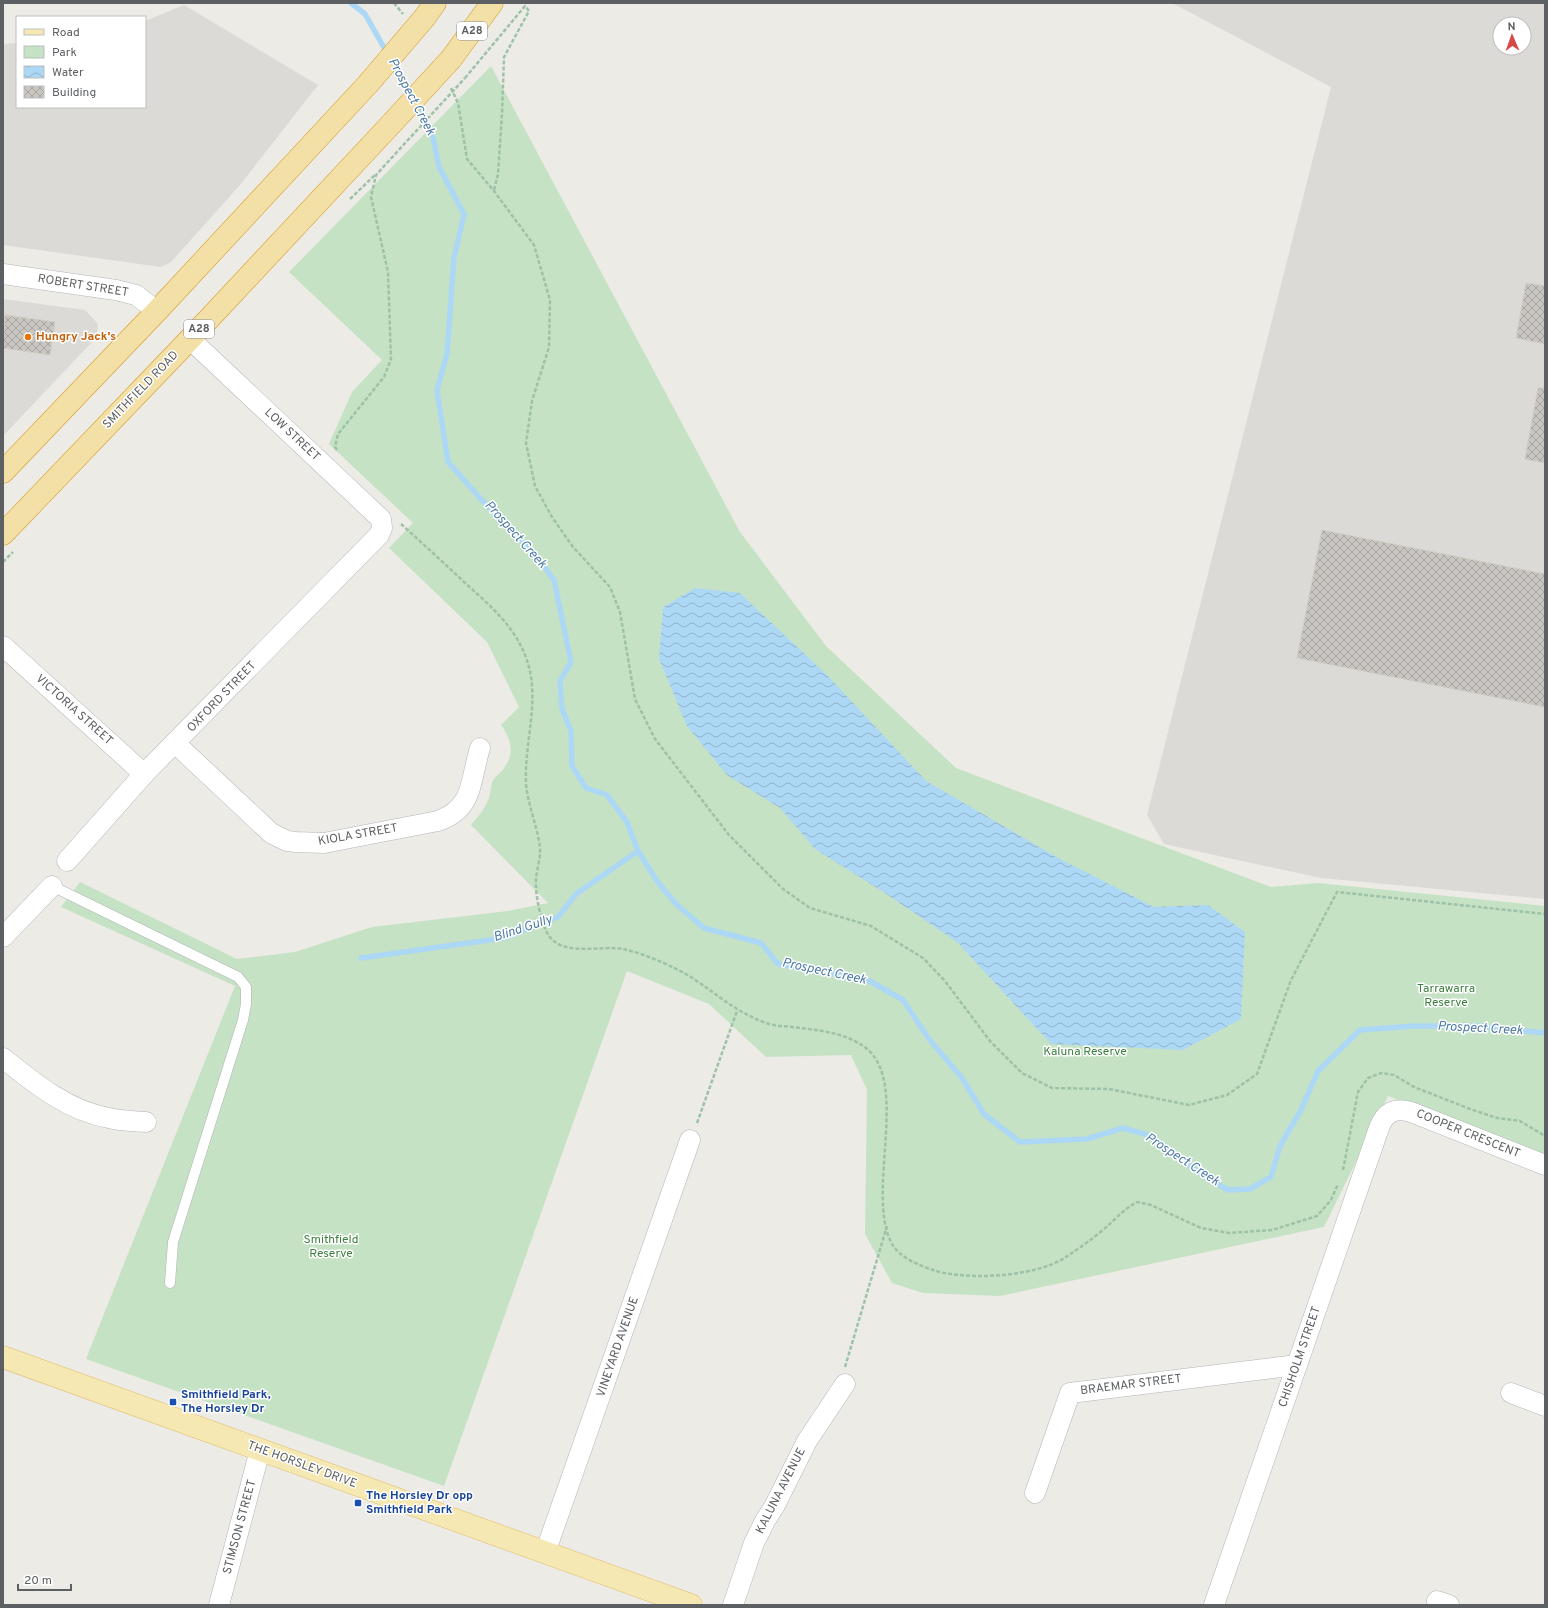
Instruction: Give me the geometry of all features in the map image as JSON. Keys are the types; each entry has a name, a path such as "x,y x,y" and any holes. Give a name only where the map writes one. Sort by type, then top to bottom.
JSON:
{"highway":[{"name":"SMITHFIELD ROAD","path":"3,534 190,339 393,122 451,59 492,3"},
{"path":"3,472 157,311 368,84 430,10"}],"main road":[{"name":"THE HORSLEY DRIVE","path":"3,1357 691,1605"}],"street":[{"name":"ROBERT STREET","path":"3,274 116,290 136,295 157,311"},
{"name":"LOW STREET","path":"190,339 381,519 382,528 379,536"},
{"name":"OXFORD STREET","path":"67,861 144,774 176,744 379,536"},
{"name":"VICTORIA STREET","path":"3,646 144,774"},
{"name":"KIOLA STREET","path":"176,744 271,833 287,840 315,843 438,821 453,814 468,798 480,748"},
{"path":"3,937 52,886"},
{"path":"3,1058 35,1084 69,1105 108,1118 146,1122"},
{"name":"COOPER CRESCENT","path":"1390,1112 1398,1110 1411,1112 1545,1165"},
{"name":"CHISHOLM STREET","path":"1214,1605 1379,1128 1382,1120 1390,1112"},
{"name":"VINEYARD AVENUE","path":"545,1553 690,1140"},
{"name":"BRAEMAR STREET","path":"1035,1494 1070,1392 1297,1365"},
{"name":"KALUNA AVENUE","path":"732,1605 754,1543 765,1521 775,1505 807,1441 845,1384"},
{"path":"1511,1393 1545,1406"},
{"name":"STIMSON STREET","path":"220,1605 260,1450"}],"lane":[{"path":"52,886 238,976 246,987 246,1004 243,1020 173,1242 170,1283"}],"path":[{"path":"394,3 404,14"},
{"path":"338,453 335,447 338,434 384,377 391,359 388,272 371,197 376,175 465,78 525,6 529,11 504,57 498,174 494,191"},
{"path":"448,83 458,103 466,159 494,191 534,245 550,300 549,347 532,401 526,443 535,486 552,517 573,547 610,588 620,612 635,699 655,739 729,834 783,889 810,908 871,926 924,958 945,981 990,1041 1022,1073 1052,1088 1109,1089 1189,1105 1227,1095 1257,1074 1291,980 1337,892 1545,914"},
{"path":"397,518 499,614 512,632 525,656 534,698 527,752 526,786 540,850 536,886 542,920 549,937 566,946 579,949 622,948 664,963 693,978 737,1011 770,1025 821,1030 847,1038 868,1049 883,1072 886,1102 882,1170 884,1213 891,1243 905,1258 934,1271 980,1276 1024,1273 1062,1260 1102,1231 1122,1210 1137,1202 1151,1205 1201,1228 1229,1233 1272,1230 1317,1216 1331,1200 1339,1180"},
{"path":"690,1140 737,1011"},
{"path":"1342,1174 1358,1092 1368,1078 1381,1073 1394,1075 1414,1087 1470,1109 1497,1118 1520,1121 1545,1136"},
{"path":"845,1384 845,1366 887,1226"}],"shaded area":[{"path":"1172,3 1545,3 1545,899 1321,878 1164,844 1147,815 1331,87"},
{"path":"184,5 318,85 240,185 171,262 161,267 3,245 3,44 16,43 16,108 146,108 146,21"},
{"path":"3,299 85,310 98,324 97,333 91,343 3,436"}],"green space":[{"path":"491,66 740,532 826,646 956,768 1271,887 1318,883 1545,906 1545,1157 1388,1096 1324,1227 1000,1296 923,1293 892,1283 865,1234 867,1090 851,1055 766,1057 709,1004 627,971 444,1486 86,1359 235,986 61,907 80,882 237,959 295,952 372,927 508,911 548,903 471,825 485,807 490,794 492,782 503,770 510,757 511,752 509,741 501,725 519,707 487,642 389,548 413,523 329,444 352,392 382,360 289,272"}],"water":[{"path":"695,588 740,593 828,676 926,781 1060,859 1154,907 1208,905 1245,932 1241,1019 1183,1050 1051,1044 958,943 885,893 815,849 780,808 727,775 687,726 659,659 663,607"}],"building":[{"path":"1526,283 1545,286 1545,344 1516,338"},
{"name":"Hungry Jack's","path":"5,315 55,322 50,355 3,348"},
{"path":"1538,388 1545,388 1545,463 1525,459"},
{"path":"1322,530 1545,574 1545,707 1297,658"}],"waterway":[{"name":"Prospect Creek","path":"351,3 365,14 387,53"},
{"name":"Prospect Creek","path":"393,62 411,95"},
{"name":"Prospect Creek","path":"416,104 432,132 439,167 464,214 454,258 447,354 437,390 448,462 489,508 536,555 554,580 571,662 560,681 562,709 571,731 572,766 586,788 607,795 627,822 638,851 657,881 676,904 704,928 761,943 778,964 866,979 903,1000 929,1039 962,1078 984,1114 1020,1142 1087,1139 1123,1128 1151,1136 1205,1177 1228,1190 1250,1189 1271,1177 1280,1146 1301,1110 1318,1071 1360,1030 1413,1026 1481,1026 1545,1033"},
{"name":"Blind Gully","path":"361,958 504,938 558,917 576,894 638,851"}],"place":[{"name":"Hungry Jack's","path":"28,337"},
{"name":"Smithfield Park, The Horsley Dr","path":"173,1402"},
{"name":"The Horsley Dr opp Smithfield Park","path":"358,1503"}],"park label":[{"name":"Tarrawarra Reserve","path":"1446,996"},
{"name":"Kaluna Reserve","path":"1085,1052"},
{"name":"Smithfield Reserve","path":"331,1247"}]}
